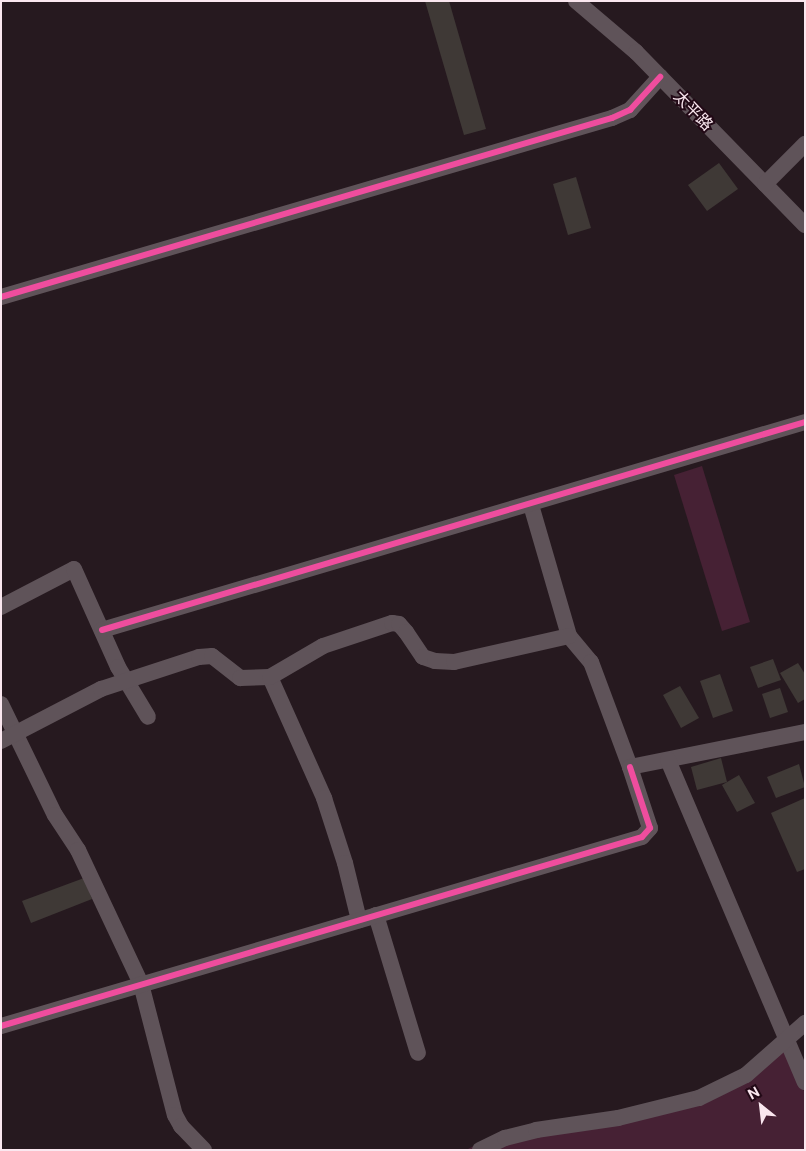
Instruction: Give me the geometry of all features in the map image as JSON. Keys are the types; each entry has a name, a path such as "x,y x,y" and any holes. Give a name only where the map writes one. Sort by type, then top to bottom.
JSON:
{"street":[{"name":"太平路","path":"576,1 660,77 805,225"},
{"path":"1,297 612,118 630,110 660,77"},
{"path":"765,184 805,144"},
{"path":"102,630 531,505 805,422"},
{"path":"1,1026 642,837 650,828 630,767 591,662 569,636 531,505"},
{"path":"1,607 74,569 118,667 148,717"},
{"path":"1,741 18,734 36,721 101,689 199,657 212,656 240,678 270,677 323,646 392,623 403,628 423,657 435,661 454,662 569,636"},
{"path":"270,677 324,798 346,862 370,917 418,1053"},
{"path":"1,704 18,734 55,815 78,850 141,984 175,1115 204,1150"},
{"path":"630,767 805,732"},
{"path":"668,760 805,1082"},
{"path":"480,1150 506,1138 536,1130 618,1118 699,1098 746,1075 805,1023"}],"shaded area":[{"path":"702,466 750,622 722,631 674,475"},
{"path":"785,1042 805,1094 805,1150 466,1150 483,1141 630,1113 732,1082"}],"building":[{"path":"425,1 449,1 486,129 464,135"},
{"path":"719,163 738,189 707,211 688,185"},
{"path":"576,177 591,228 568,235 553,184"},
{"path":"773,659 781,680 758,688 750,667"},
{"path":"798,663 805,674 805,699 798,703 780,673"},
{"path":"720,674 733,711 713,718 700,681"},
{"path":"680,686 699,718 681,728 663,695"},
{"path":"780,688 788,712 770,718 762,694"},
{"path":"721,758 727,782 697,790 691,767"},
{"path":"799,764 805,787 776,798 767,777"},
{"path":"739,775 755,803 737,812 722,785"},
{"path":"805,798 805,869 797,872 771,813"},
{"path":"84,878 92,899 31,923 22,901"}],"cycle path":[{"path":"1,297 612,118 630,110 660,77"},
{"path":"102,630 805,422"},
{"path":"1,1026 642,837 650,828 630,767"}]}
